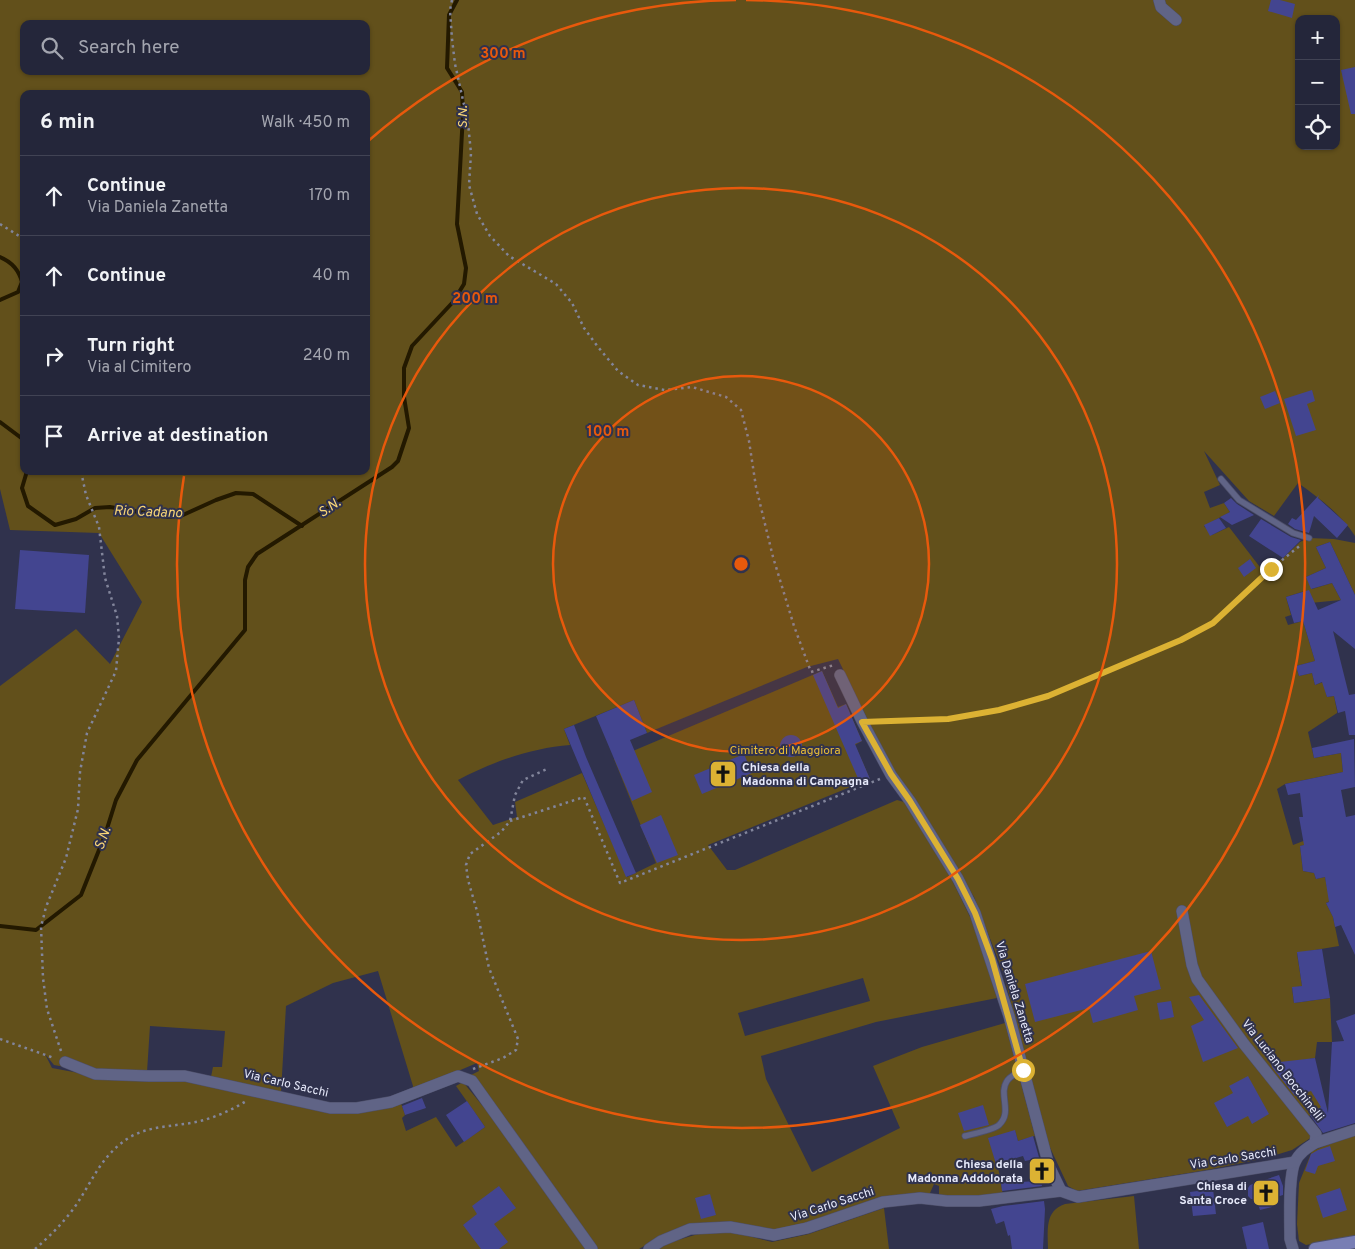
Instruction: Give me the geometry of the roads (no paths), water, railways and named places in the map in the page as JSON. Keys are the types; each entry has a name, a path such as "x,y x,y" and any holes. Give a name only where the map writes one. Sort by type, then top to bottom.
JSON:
{"street":[{"path":"1159,0 1161,7 1176,20"},
{"name":"Via Daniela Zanetta","path":"840,675 862,722 891,774 958,879 975,913 992,959 1049,1166 1061,1191"},
{"name":"Via Luciano Bocchinelli","path":"1182,911 1196,979 1244,1044 1316,1134 1315,1143"},
{"name":"Via Carlo Sacchi","path":"65,1062 95,1074 185,1076 330,1108 357,1108 391,1102 458,1076 472,1081 592,1249"},
{"path":"1293,1249 1290,1239 1292,1177 1295,1162 1302,1152 1315,1143 1355,1130"},
{"name":"Via Carlo Sacchi","path":"649,1249 661,1241 690,1229 730,1227 774,1235 807,1228 883,1202 920,1198 947,1201 979,1201 1061,1191 1078,1197 1295,1162"},
{"path":"1315,1249 1355,1242"}],"lane":[{"path":"1221,480 1239,500 1293,533 1309,538"},
{"path":"965,1136 998,1126 1005,1117 1004,1090 1008,1079 1023,1070"}],"waterway":[{"name":"S.N.","path":"0,926 36,930 81,895 105,835 116,800 137,760 245,630 245,580 248,567 257,554 392,467 398,461 409,428 404,397 404,368 412,346 453,302 464,284 466,268 457,224 463,114 462,92 447,68 449,15 457,0"},
{"name":"Rio Cadano","path":"0,257 8,261 20,277"},
{"name":"Rio Cadano","path":"0,300 18,292 20,287"},
{"name":"Rio Cadano","path":"0,422 20,437"},
{"name":"Rio Cadano","path":"26,475 22,488 28,506 55,525 76,519 95,508 110,507 169,517 183,515 236,493 253,494 302,526"}],"place":[{"name":"Chiesa della Madonna di Campagna","path":"723,774"},
{"name":"Chiesa della Madonna Addolorata","path":"1042,1171"},
{"name":"Chiesa di Santa Croce","path":"1266,1193"}],"park label":[{"name":"Cimitero di Maggiora","path":"785,750"}]}
